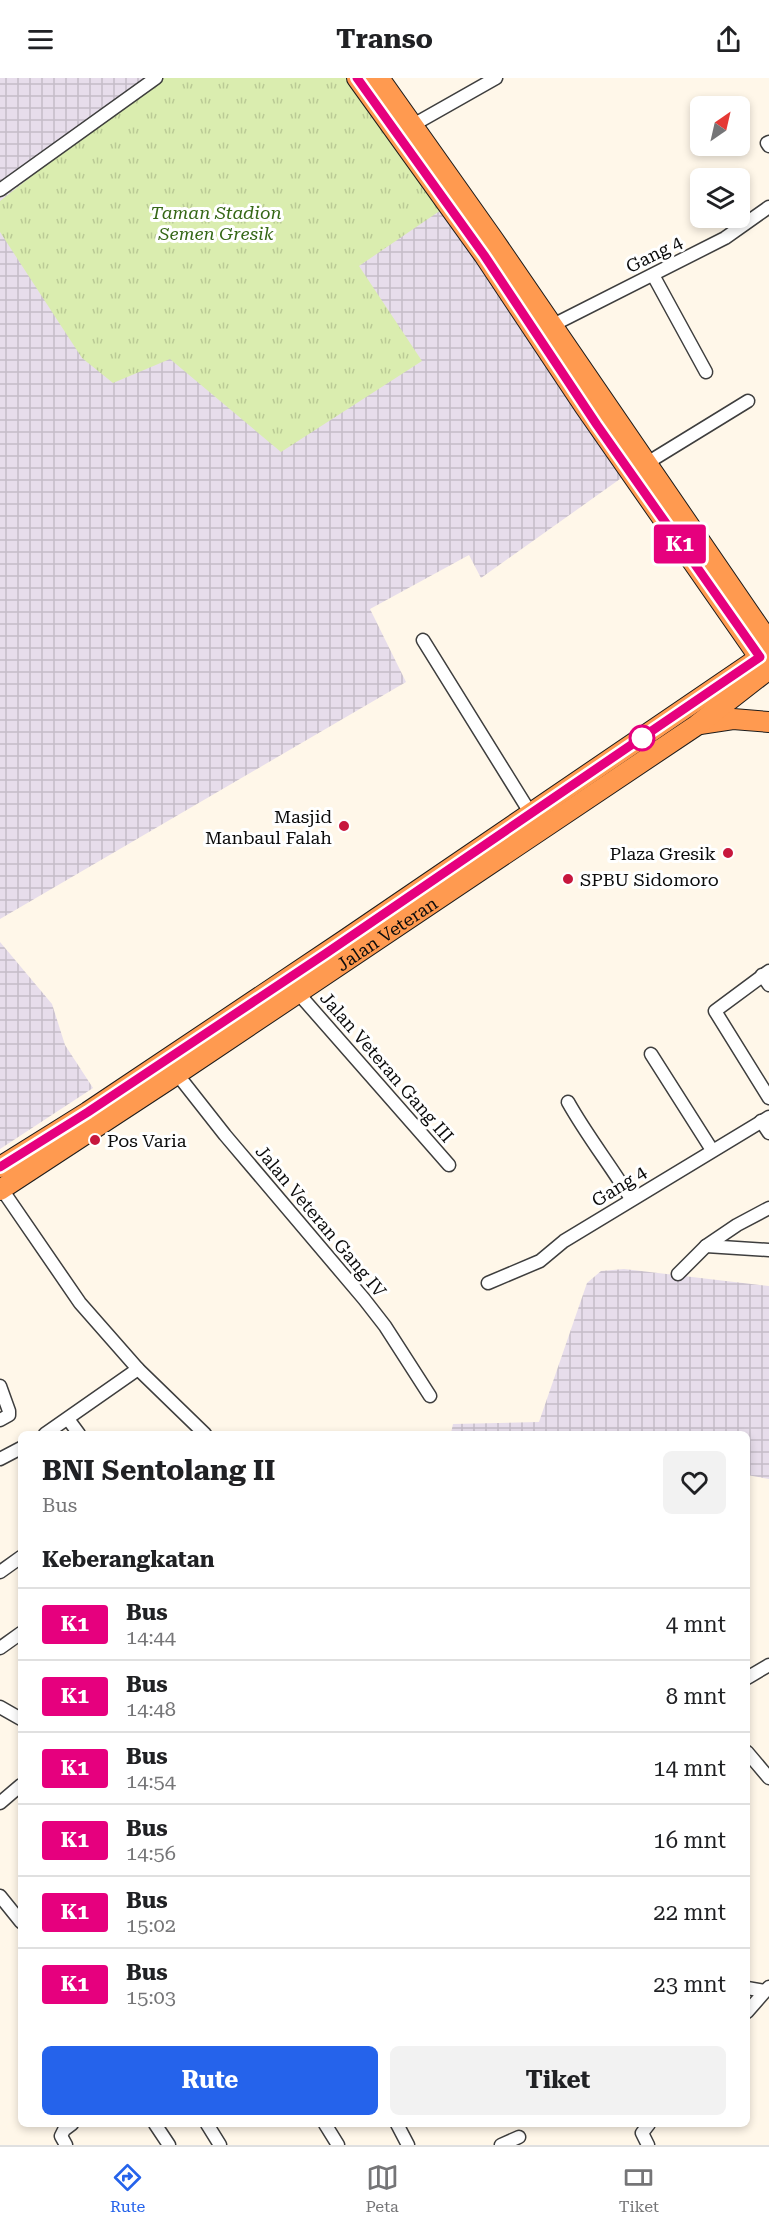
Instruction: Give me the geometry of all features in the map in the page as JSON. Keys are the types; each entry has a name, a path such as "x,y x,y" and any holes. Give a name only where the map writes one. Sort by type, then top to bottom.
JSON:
{"highway":[{"path":"357,78 484,255 591,416 767,658"},
{"path":"383,79 647,463 767,658"},
{"name":"Jalan Veteran","path":"1,1189 21,1163 177,1074 697,725 767,658"},
{"name":"Jalan Veteran","path":"93,1120 531,814 767,658"},
{"path":"697,725 733,719 769,722"}],"street":[{"path":"0,190 156,78"},
{"path":"413,125 496,78"},
{"path":"769,142 767,143 769,146"},
{"name":"Gang 4","path":"552,326 725,238 769,207"},
{"path":"653,275 706,372"},
{"path":"647,463 748,401"},
{"path":"423,640 531,814"},
{"path":"767,977 715,1011 769,1098"},
{"name":"Jalan Veteran Gang III","path":"298,993 449,1165"},
{"path":"651,1054 712,1150"},
{"name":"Jalan Veteran Gang IV","path":"177,1074 239,1152 364,1299 385,1326 430,1396"},
{"path":"568,1102 631,1199"},
{"path":"765,1119 769,1133"},
{"name":"Gang 4","path":"488,1283 540,1261 564,1241 765,1119"},
{"path":"1,1189 80,1303 138,1369 202,1431"},
{"path":"678,1274 706,1246 737,1225 769,1208"},
{"path":"706,1246 769,1250"},
{"path":"50,1431 138,1369"},
{"path":"0,1386 9,1411 9,1415 0,1420"},
{"path":"68,1419 77,1431"},
{"path":"0,1459 18,1452"},
{"path":"0,1572 18,1559"},
{"path":"0,1648 18,1635"},
{"path":"750,1676 769,1665"},
{"path":"0,1707 18,1717"},
{"path":"750,1756 769,1778"},
{"path":"0,1803 18,1788"},
{"path":"0,1896 18,1918"},
{"path":"750,1988 767,1989"},
{"path":"750,2009 767,1989"},
{"path":"157,2127 168,2145"},
{"path":"209,2127 220,2145"},
{"path":"327,2127 338,2145"},
{"path":"399,2127 408,2145"},
{"path":"645,2144 642,2133 647,2127"},
{"path":"501,2145 519,2137"},
{"path":"50,2145 64,2140"}],"shaded area":[{"path":"0,78 356,78 627,474 481,578 469,555 370,609 406,682 0,919"},
{"path":"0,942 52,1004 65,1045 93,1088 0,1149"},
{"path":"624,1269 769,1286 769,1479 750,1476 750,1431 451,1431 453,1424 539,1422 587,1283 601,1271"}],"green space":[{"name":"Taman Stadion Semen Gresik","path":"156,78 356,78 447,206 359,266 422,361 281,452 170,359 113,383 82,358 0,232 0,201"}],"bus line":[{"name":"K1","path":"0,1167 88,1112 325,954 760,657 597,425 484,255 357,78"}],"place":[{"name":"Masjid Manbaul Falah","path":"344,826"},
{"name":"Plaza Gresik","path":"728,853"},
{"name":"SPBU Sidomoro","path":"568,879"},
{"name":"Pos Varia","path":"95,1140"}]}
